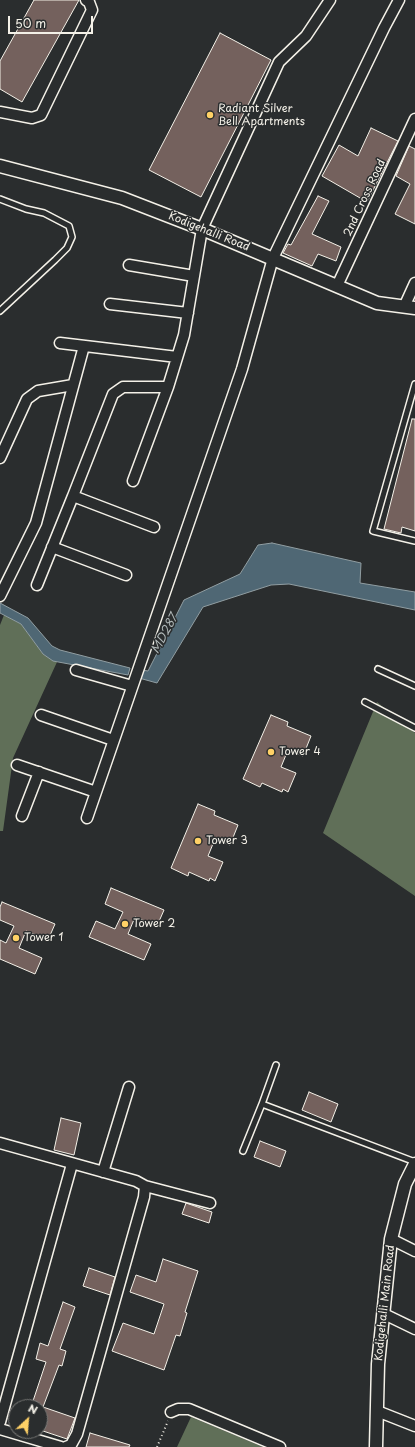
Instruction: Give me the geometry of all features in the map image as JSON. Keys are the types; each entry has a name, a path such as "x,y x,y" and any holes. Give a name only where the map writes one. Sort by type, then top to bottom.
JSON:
{"street":[{"path":"0,112 32,118 41,115 92,10 89,2 86,0"},
{"path":"132,481 168,387 184,335 202,229 279,62 306,36 330,0"},
{"path":"87,818 242,369 273,258 399,0"},
{"name":"2nd Cross Road","path":"337,286 415,119"},
{"name":"Kodigehalli Road","path":"0,166 122,198 273,258 377,303 410,307"},
{"path":"129,265 194,276"},
{"path":"410,307 415,283"},
{"path":"110,304 188,313"},
{"path":"60,343 177,357"},
{"path":"2,589 36,523 84,346"},
{"path":"0,458 27,399 38,391 73,385"},
{"path":"37,585 113,394 123,387 168,387"},
{"path":"73,496 154,527"},
{"path":"52,547 126,575"},
{"path":"76,670 132,686"},
{"path":"41,715 113,740"},
{"path":"17,764 96,792"},
{"path":"22,816 39,772"},
{"path":"103,1172 129,1087"},
{"path":"0,1144 103,1172 145,1186 210,1203"},
{"name":"Kodigehalli Main Road","path":"376,1447 378,1364 391,1239 404,1184 415,1163"},
{"path":"0,1422 72,1164"},
{"path":"66,1447 71,1445 77,1434 144,1197 145,1186"},
{"path":"391,1239 415,1251"},
{"path":"384,1314 415,1329"},
{"path":"172,1412 178,1409 188,1409 280,1447"},
{"path":"377,1412 415,1426"},
{"path":"0,1429 61,1447"}],"lane":[{"path":"0,199 26,209 44,213 68,226 72,236 67,248 0,311"},
{"path":"415,384 373,531 415,541"},
{"path":"378,669 415,686"},
{"path":"365,702 415,728"},
{"path":"243,1151 276,1065"},
{"path":"262,1104 415,1163"}],"path":[{"path":"157,1447 172,1412"}],"green space":[{"path":"4,615 21,624 43,654 57,662 13,758 3,831 0,831 0,625"},
{"path":"377,702 415,733 415,896 323,833"},
{"path":"191,1417 263,1447 177,1447"}],"water":[{"path":"272,543 361,563 360,583 415,592 415,610 289,584 271,585 203,607 157,683 139,678 142,670 148,671 184,600 240,574 258,545"},
{"path":"0,603 28,618 52,646 60,650 130,668 128,675 53,661 43,654 21,624 0,613"}],"building":[{"path":"34,0 79,0 22,102 0,89 0,61"},
{"name":"Radiant Silver Bell Apartments","path":"220,33 271,60 201,197 149,170"},
{"path":"371,128 398,141 367,202 322,176 339,145 358,156"},
{"path":"409,146 415,149 415,224 395,214 410,184 396,176"},
{"path":"318,196 329,201 312,234 341,247 336,261 318,254 312,266 283,253 288,244 291,245"},
{"path":"412,419 415,419 415,531 402,527 401,533 384,529"},
{"name":"Tower 4","path":"271,715 288,722 287,726 311,736 303,756 288,750 281,767 296,773 288,792 283,789 282,792 262,783 260,787 243,779"},
{"name":"Tower 3","path":"198,804 215,811 214,815 238,825 230,845 215,839 208,856 223,862 215,881 210,878 209,881 189,872 188,876 171,868"},
{"name":"Tower 2","path":"111,888 164,910 157,926 135,917 128,934 151,944 144,960 89,937 96,921 115,929 123,912 105,904"},
{"name":"Tower 1","path":"2,902 55,924 48,940 26,931 19,948 42,958 35,974 0,959 0,940 6,943 14,926 0,920 0,907"},
{"path":"309,1092 338,1104 331,1122 302,1110"},
{"path":"61,1118 81,1123 74,1155 54,1150"},
{"path":"260,1141 286,1151 280,1167 254,1157"},
{"path":"186,1203 212,1212 209,1223 182,1214"},
{"path":"163,1259 198,1271 185,1312 187,1313 180,1336 176,1335 164,1370 112,1351 123,1323 154,1334 164,1304 130,1292 136,1275 156,1282"},
{"path":"89,1268 115,1277 110,1295 83,1286"},
{"path":"63,1302 75,1307 60,1349 66,1351 62,1366 59,1365 46,1399 34,1399 46,1362 36,1359 40,1343 48,1346"},
{"path":"48,1409 75,1418 67,1439 48,1433"},
{"path":"90,1433 130,1445 129,1447 86,1447"}],"place":[{"name":"Radiant Silver Bell Apartments","path":"210,115"},
{"name":"Tower 4","path":"271,752"},
{"name":"Tower 3","path":"198,841"},
{"name":"Tower 2","path":"125,924"},
{"name":"Tower 1","path":"16,938"}],"water label":[{"name":"MD287","path":"165,634"}]}
